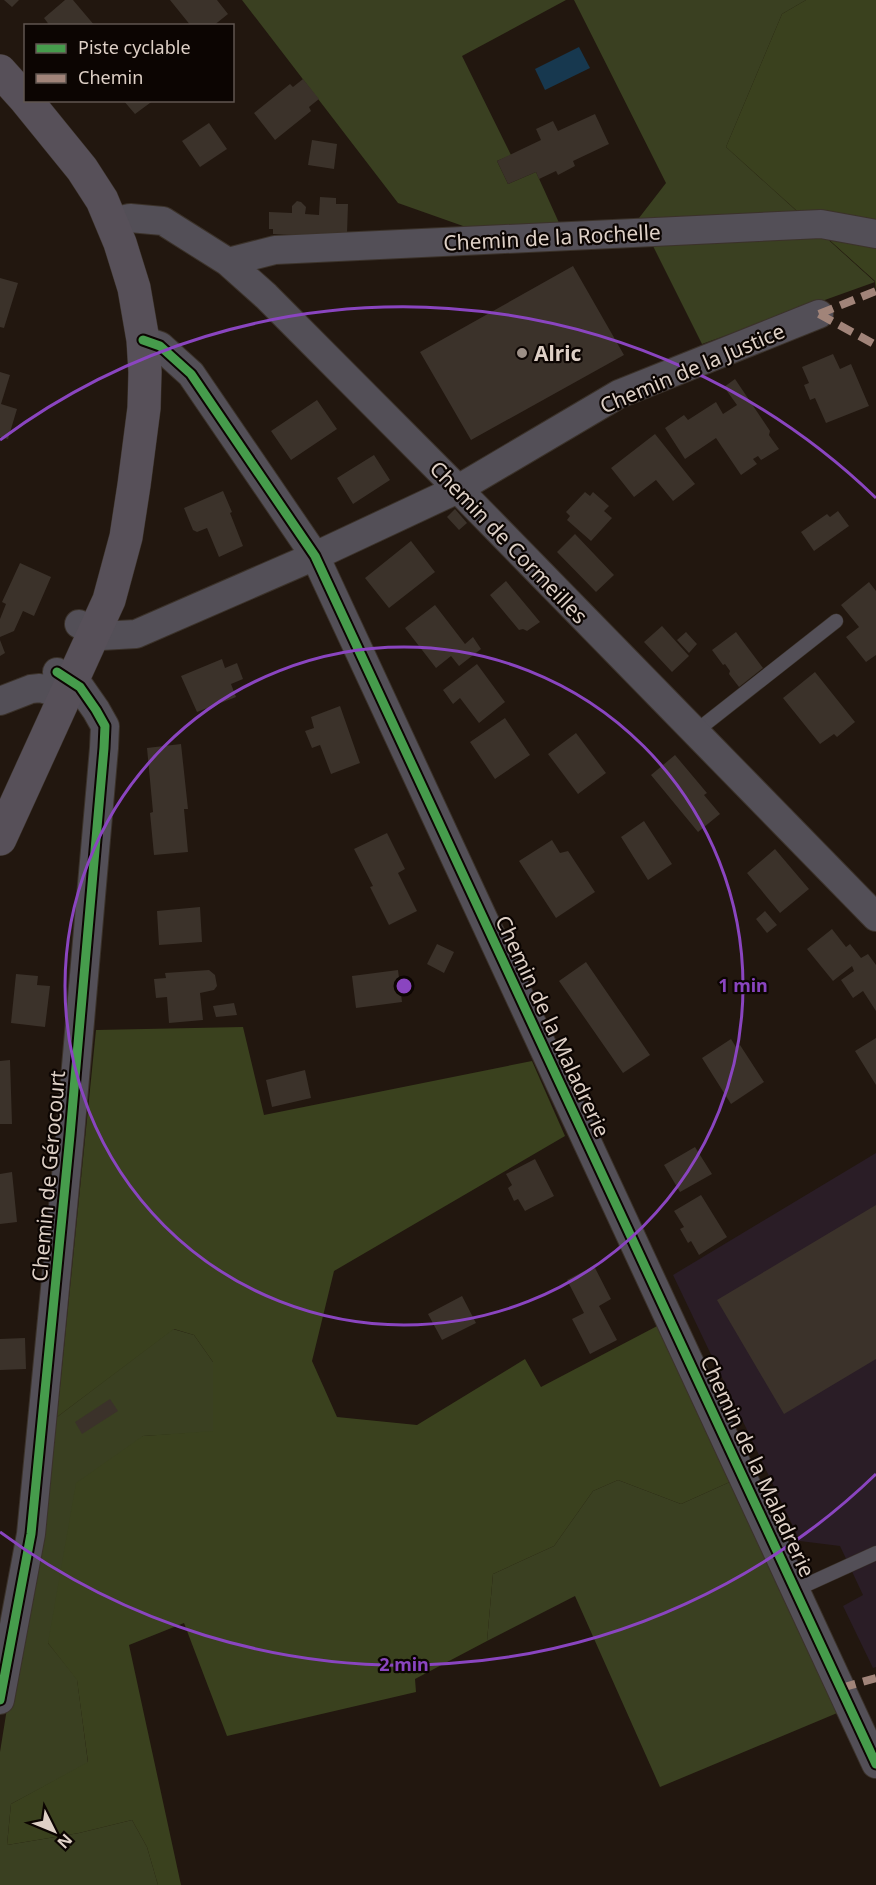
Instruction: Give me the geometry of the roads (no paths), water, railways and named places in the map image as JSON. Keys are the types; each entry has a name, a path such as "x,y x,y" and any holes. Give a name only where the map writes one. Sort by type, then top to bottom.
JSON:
{"main road":[{"path":"0,71 24,98"},
{"path":"0,799 61,684 87,628 97,584 134,485 144,408 143,340 134,288 112,222 102,200 82,169 28,102"},
{"path":"0,839 61,684"}],"street":[{"name":"Chemin de Cormeilles","path":"112,222 130,218 163,221 228,262 266,296 876,917"},
{"name":"Chemin de la Rochelle","path":"228,262 275,250 821,224 876,234"},
{"name":"Chemin de la Justice","path":"87,628 101,636 136,634 315,556 458,489 619,394 819,314"},
{"name":"Chemin de la Maladrerie","path":"143,340 160,346 191,374 315,556 876,1764"},
{"path":"0,700 31,689 61,684"},
{"name":"Chemin de Gérocourt","path":"0,1700 31,1534 70,1136 104,748 105,726 80,687 61,684"}],"lane":[{"path":"695,732 836,621"},
{"path":"795,1590 876,1553"}],"water":[{"path":"579,47 590,68 545,90 535,69"}],"place":[{"name":"Alric","path":"522,353"}]}
